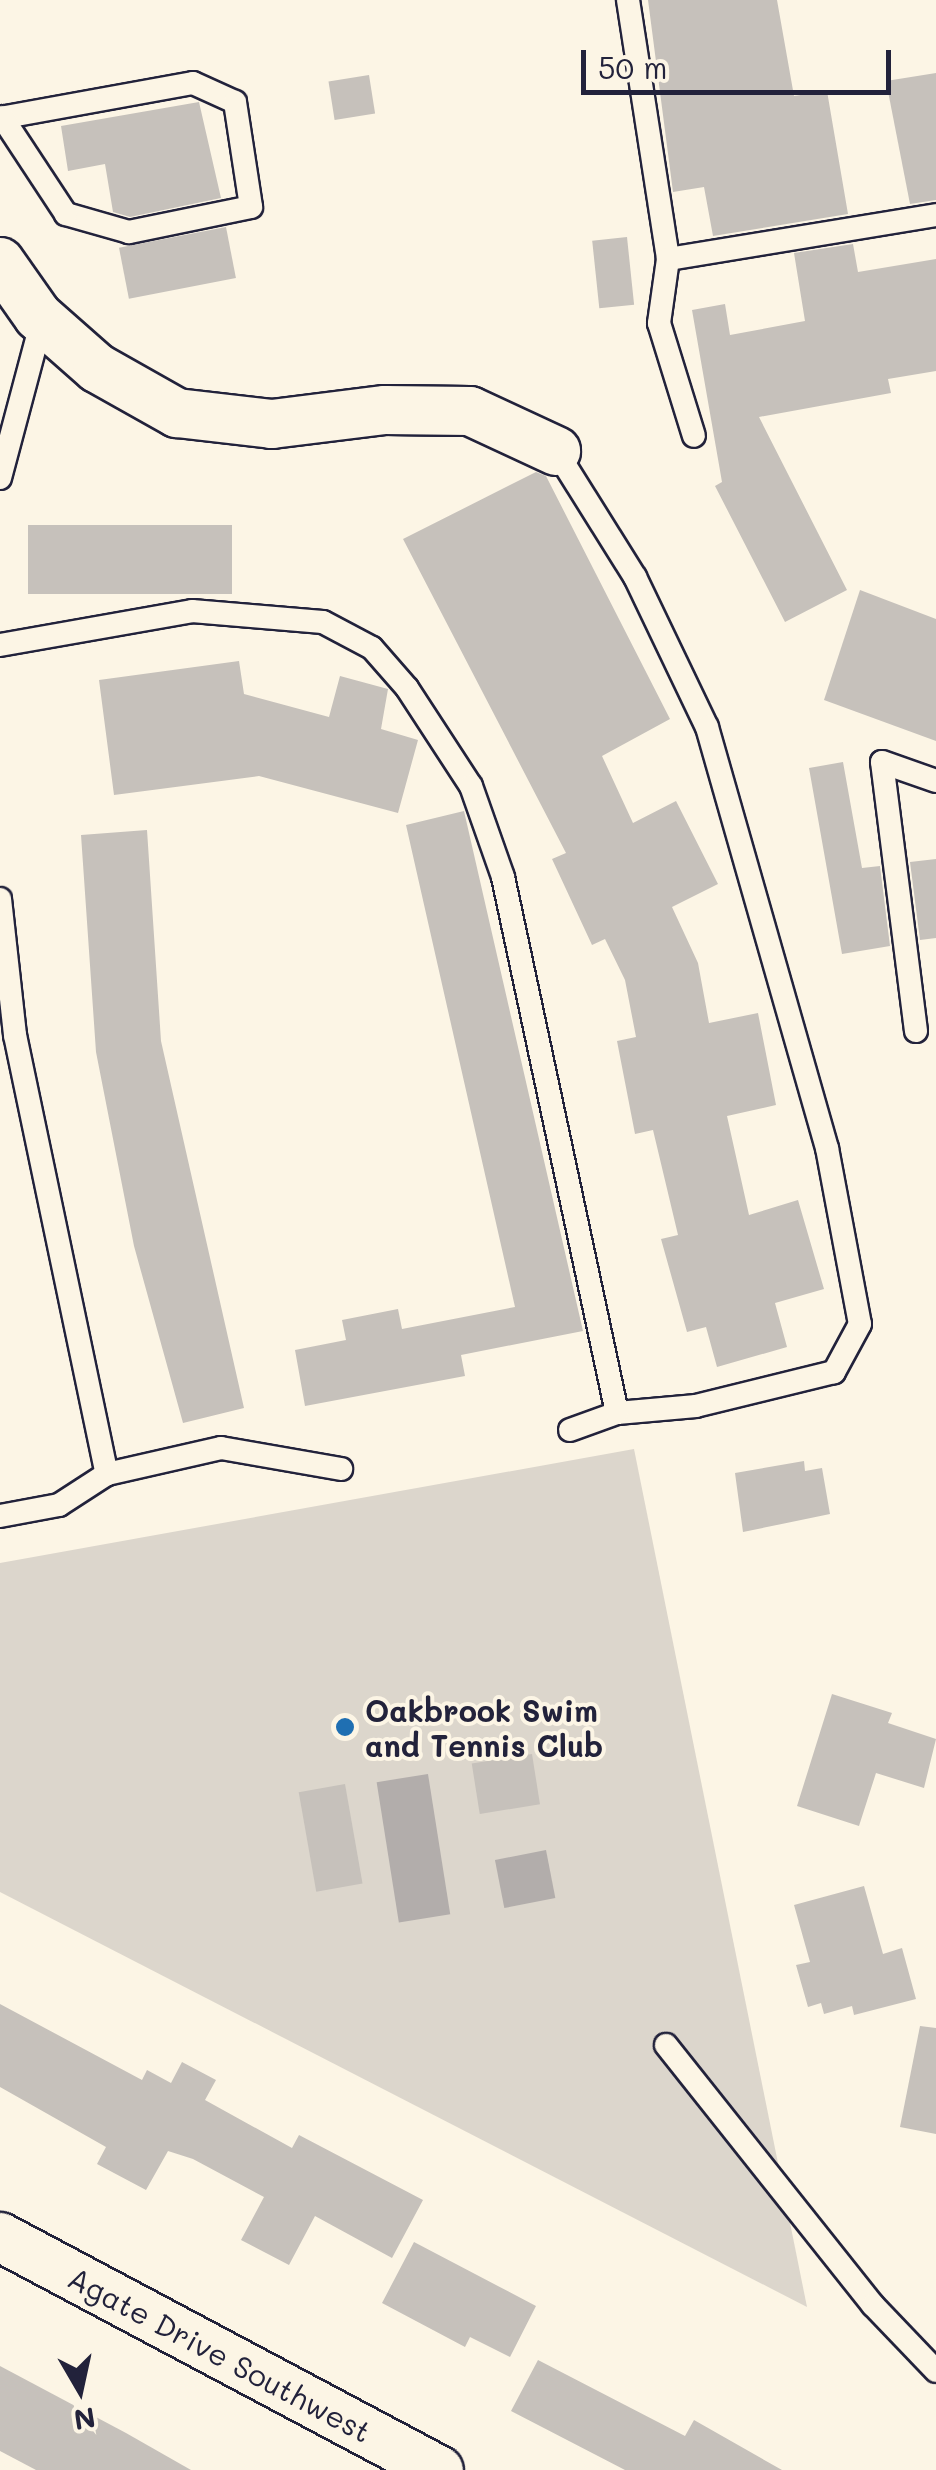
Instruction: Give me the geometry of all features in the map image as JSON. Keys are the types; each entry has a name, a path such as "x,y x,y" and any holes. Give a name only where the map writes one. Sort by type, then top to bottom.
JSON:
{"street":[{"path":"0,262 42,320 97,368 177,413 272,424 385,410 470,411 556,451"},
{"name":"Agate Drive Southwest","path":"0,2237 439,2470"}],"lane":[{"path":"628,0 668,259 659,323 694,436"},
{"path":"193,83 235,102 252,207 130,232 66,214 1,118 193,83"},
{"path":"668,259 936,215"},
{"path":"0,478 42,320"},
{"path":"556,451 635,576 707,728 827,1148 860,1324 834,1372 696,1406 618,1413 570,1430"},
{"path":"0,645 192,611 323,622 372,648 407,688 471,786 503,876 618,1413"},
{"path":"916,1031 882,762 936,781"},
{"path":"0,899 15,1035 108,1474"},
{"path":"0,1516 59,1505 108,1474 220,1448 341,1469"},
{"path":"666,2045 873,2305 936,2371"}],"shaded area":[{"name":"Oakbrook Swim and Tennis Club","path":"634,1449 807,2307 0,1892 0,1563"},
{"path":"428,1774 450,1914 399,1922 377,1782"},
{"path":"546,1850 555,1898 504,1908 495,1860"}],"building":[{"path":"648,0 777,0 794,96 827,91 848,214 713,236 704,187 673,192"},
{"path":"936,73 936,200 910,204 886,81"},
{"path":"369,75 375,114 335,120 329,81"},
{"path":"199,102 221,198 130,217 113,212 105,164 68,171 61,126"},
{"path":"226,227 236,278 129,299 119,248"},
{"path":"627,237 634,305 599,308 592,241"},
{"path":"853,244 858,272 936,259 936,371 888,379 891,393 759,417 847,590 785,622 715,486 722,482 692,310 725,304 730,335 805,321 794,253"},
{"path":"536,472 546,476 670,719 602,756 633,823 676,801 718,884 672,907 698,963 709,1023 758,1013 776,1105 727,1116 749,1215 798,1200 824,1289 775,1303 787,1347 717,1367 706,1327 687,1332 661,1239 678,1235 653,1130 635,1134 617,1041 636,1037 625,980 605,939 592,945 552,859 566,853 403,539"},
{"path":"28,525 232,525 232,594 28,594"},
{"path":"860,590 936,619 936,741 824,700"},
{"path":"239,661 244,694 329,717 340,676 388,689 381,729 418,740 398,813 259,776 114,795 99,680"},
{"path":"843,762 862,868 880,866 890,946 842,954 809,768"},
{"path":"464,811 583,1331 461,1355 465,1376 305,1406 295,1350 346,1340 342,1320 398,1309 402,1329 515,1307 406,825"},
{"path":"147,830 161,1041 244,1408 183,1423 134,1246 96,1052 81,835"},
{"path":"936,859 936,938 920,940 910,862"},
{"path":"804,1461 805,1471 822,1468 830,1514 743,1532 735,1473"},
{"path":"832,1694 892,1713 888,1723 936,1739 924,1788 876,1773 859,1826 797,1806"},
{"path":"532,1754 540,1804 480,1814 472,1764"},
{"path":"345,1784 363,1883 316,1892 299,1792"},
{"path":"864,1886 883,1954 902,1948 916,1999 854,2015 852,2006 824,2014 821,2003 808,2007 796,1965 810,1962 794,1905"},
{"path":"0,2004 142,2080 147,2070 171,2083 182,2062 216,2080 205,2100 292,2148 299,2135 423,2200 392,2258 315,2216 289,2265 241,2240 264,2197 193,2159 168,2151 146,2190 97,2164 106,2147 0,2087"},
{"path":"920,2026 936,2028 936,2134 900,2127"},
{"path":"414,2242 536,2306 510,2357 470,2337 465,2347 382,2303"},
{"path":"538,2360 685,2436 694,2420 782,2470 625,2470 511,2411"},
{"path":"0,2366 191,2470 36,2470 0,2451"}],"place":[{"name":"Oakbrook Swim and Tennis Club","path":"345,1727"}]}
